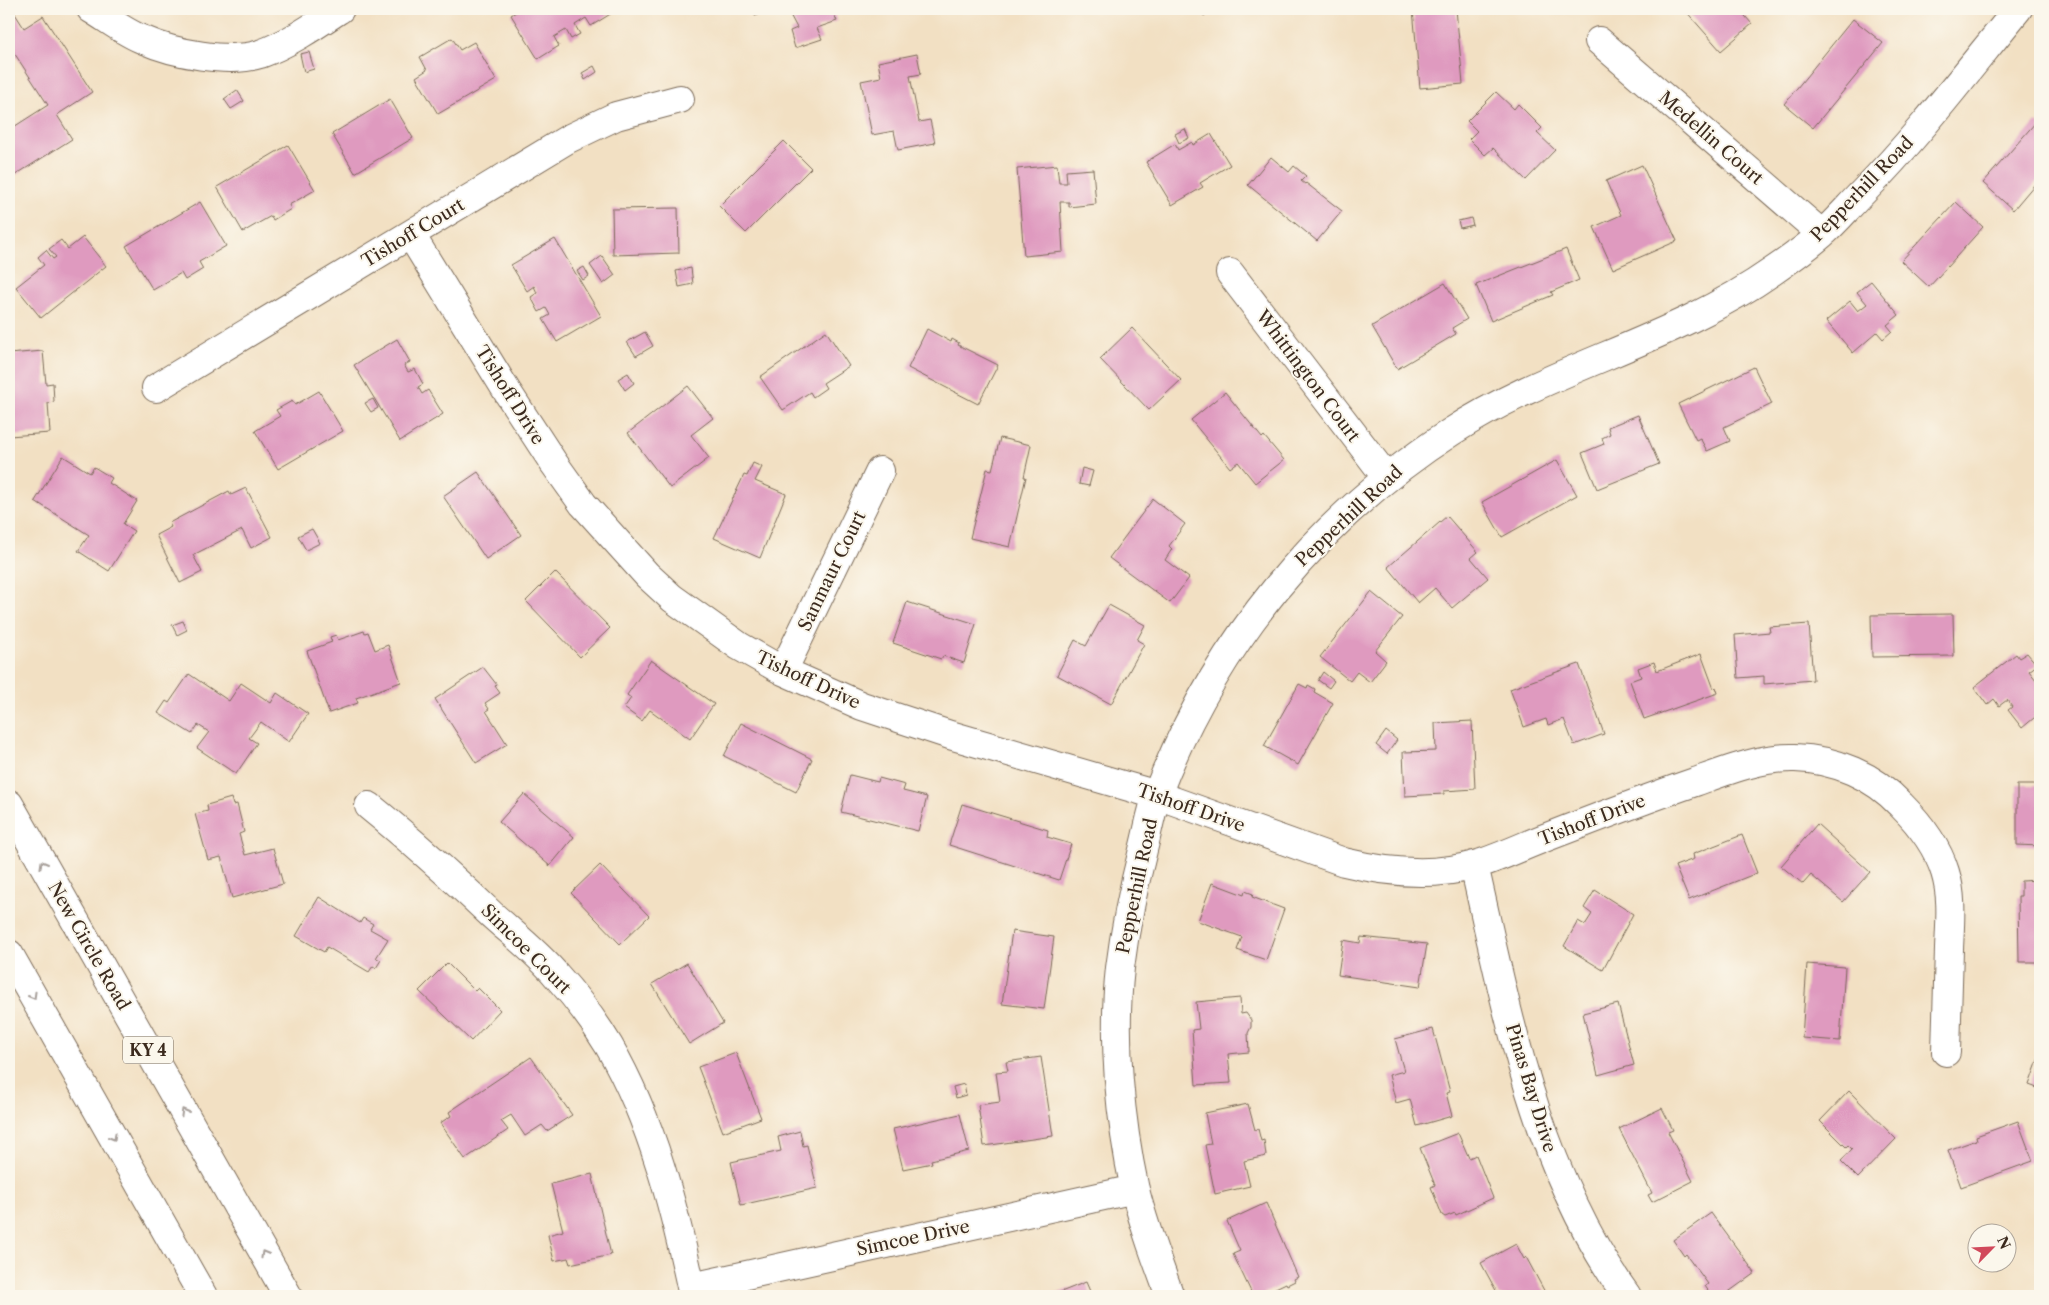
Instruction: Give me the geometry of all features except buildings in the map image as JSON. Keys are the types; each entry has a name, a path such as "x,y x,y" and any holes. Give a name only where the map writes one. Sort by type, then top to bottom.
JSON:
{"main road":[{"path":"91,9 143,40 169,49 213,56 236,57 258,55 276,48 340,9"},
{"name":"Pepperhill Road","path":"1170,1296 1145,1226 1135,1190 1120,1085 1118,1026 1120,972 1130,900 1157,795 1192,717 1215,674 1244,629 1298,560 1338,520 1387,478 1430,445 1485,411 1530,389 1702,314 1745,290 1822,234 1890,165 2018,9"},
{"name":"Medellin Court","path":"1599,41 1822,234"},
{"name":"Tishoff Court","path":"156,388 568,139 616,116 680,99"},
{"name":"Tishoff Drive","path":"411,235 508,393 583,504 647,575 672,598 739,646 783,671 862,706 1157,795 1344,862 1374,869 1414,872 1441,871 1474,865 1636,802 1730,770 1766,761 1793,758 1820,760 1846,767 1885,788 1918,822 1935,848 1945,873 1950,902 1946,1052"},
{"name":"Whittington Court","path":"1230,273 1387,478"},
{"name":"Sanmaur Court","path":"783,671 880,471"},
{"name":"New Circle Road","path":"9,804 288,1296"},
{"name":"Simcoe Court","path":"369,806 417,845 557,974 591,1019 621,1070 649,1130 667,1188 692,1292"},
{"name":"Pinas Bay Drive","path":"1474,865 1512,1034 1532,1104 1560,1176 1584,1226 1608,1271 1626,1296"},
{"path":"9,954 203,1296"},
{"name":"Simcoe Drive","path":"692,1292 1135,1190"}]}
